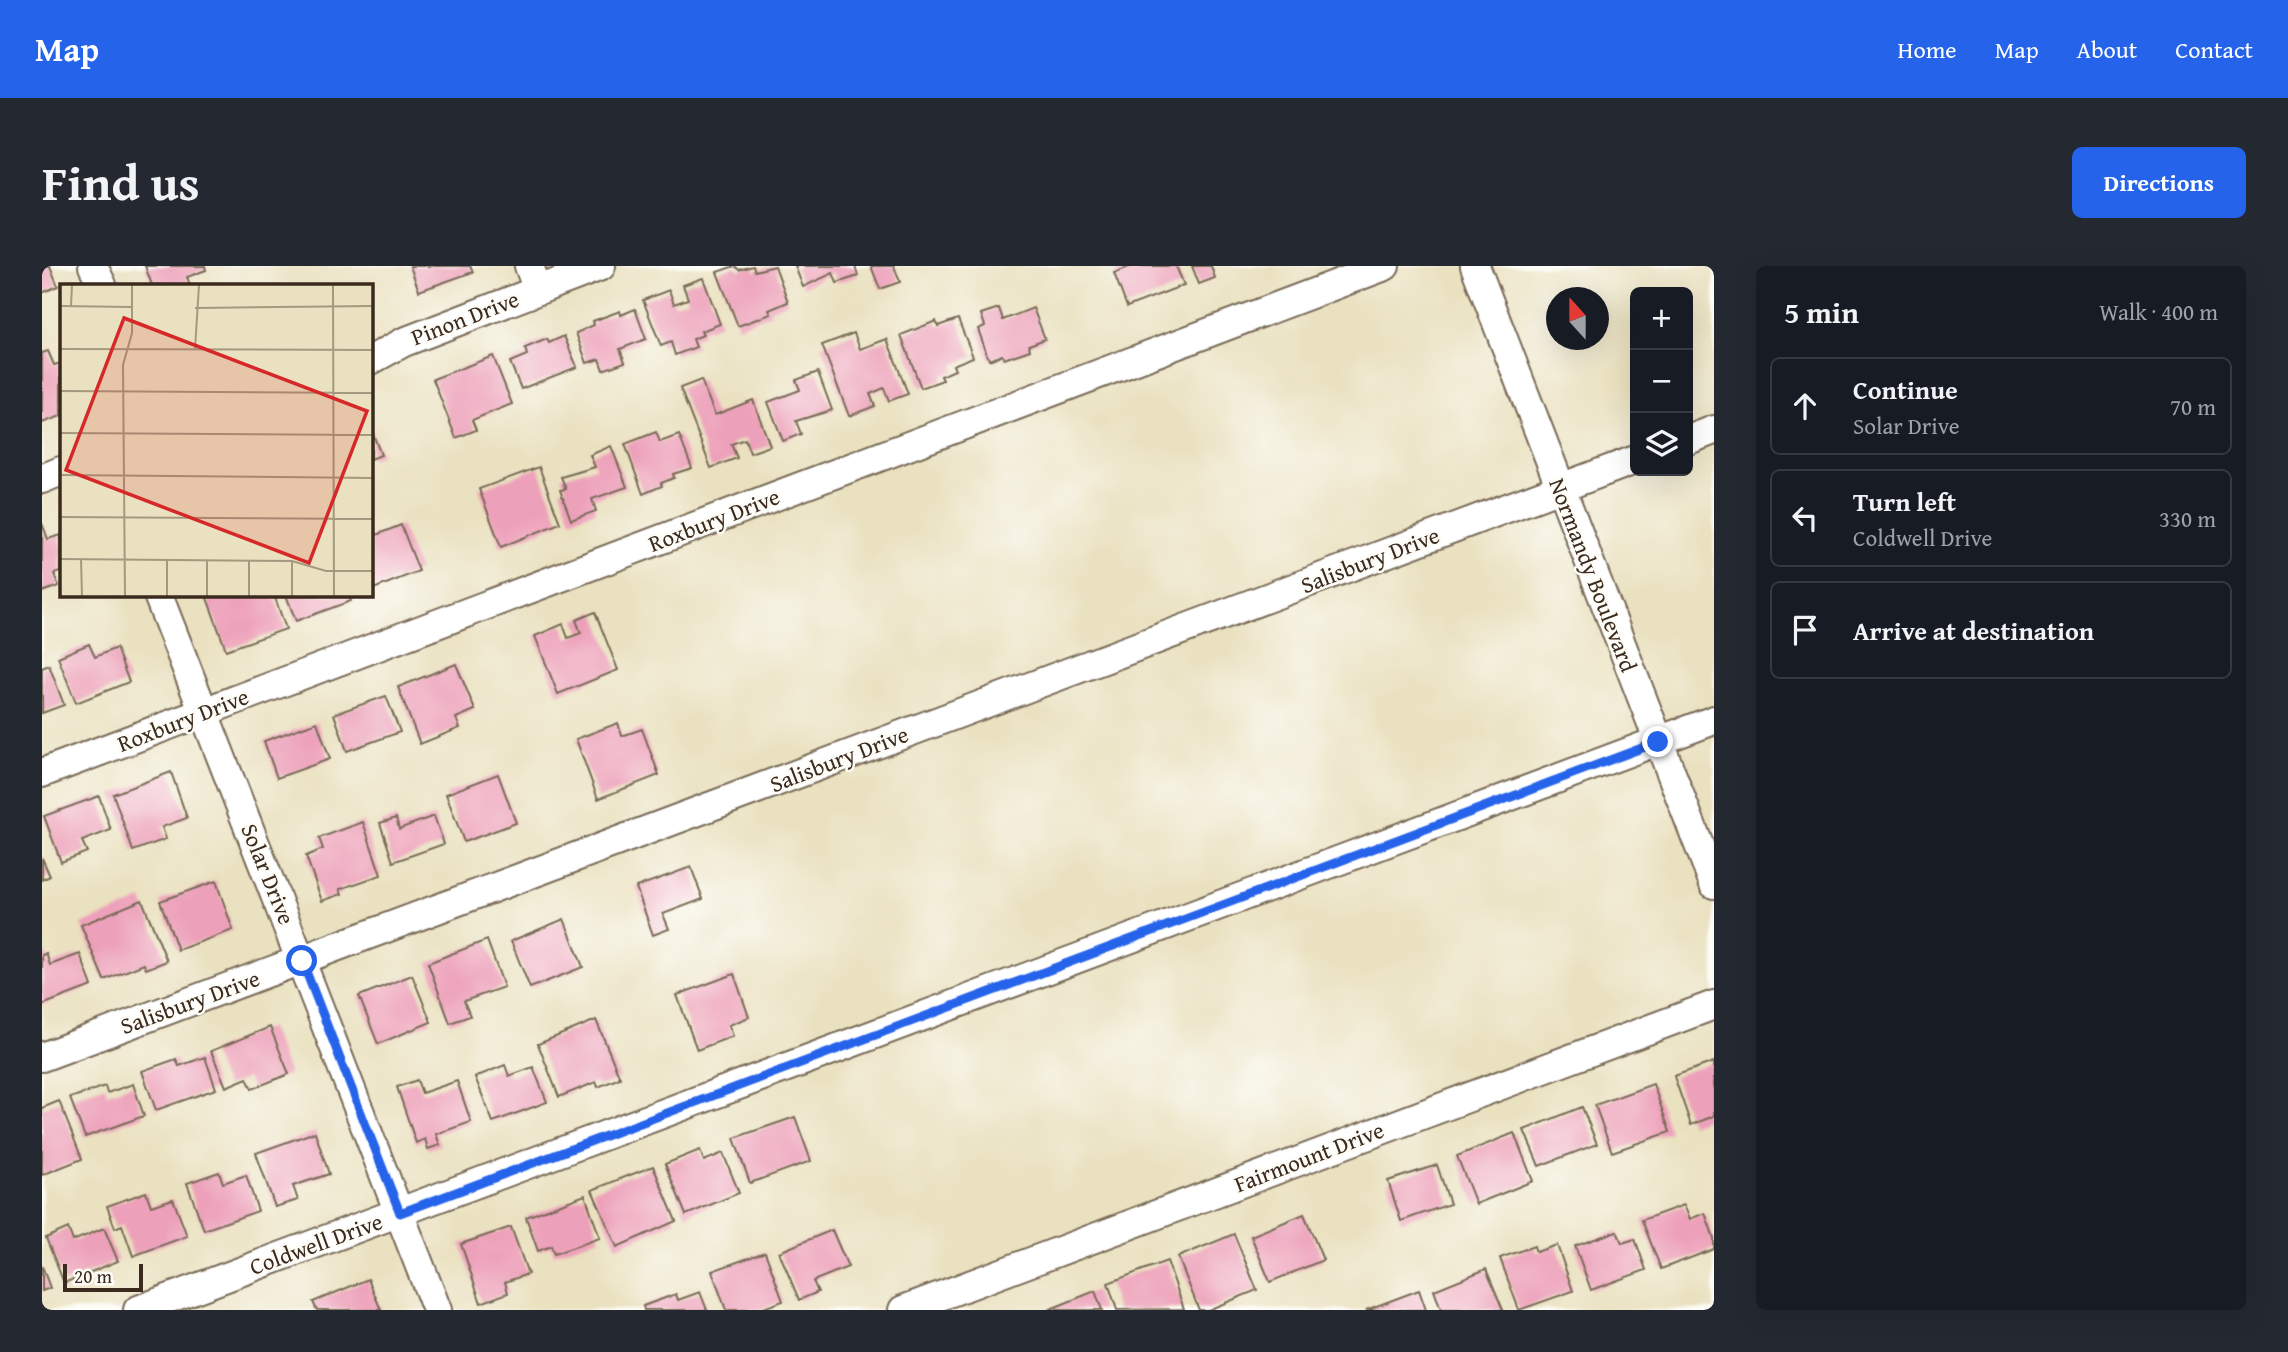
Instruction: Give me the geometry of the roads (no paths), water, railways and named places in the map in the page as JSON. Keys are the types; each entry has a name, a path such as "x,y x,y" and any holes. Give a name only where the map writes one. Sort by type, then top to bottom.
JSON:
{"street":[{"path":"93,266 102,284"},
{"name":"Pinon Drive","path":"373,359 533,278 601,266"},
{"name":"Roxbury Drive","path":"42,773 1385,266"},
{"name":"Normandy Boulevard","path":"1475,266 1714,884"},
{"path":"1693,438 1714,430"},
{"name":"Salisbury Drive","path":"42,1057 1630,462"},
{"path":"42,479 60,471"},
{"name":"Solar Drive","path":"159,597 437,1310"},
{"name":"Coldwell Drive","path":"138,1310 1714,720"},
{"name":"Fairmount Drive","path":"903,1310 1714,1005"}]}
